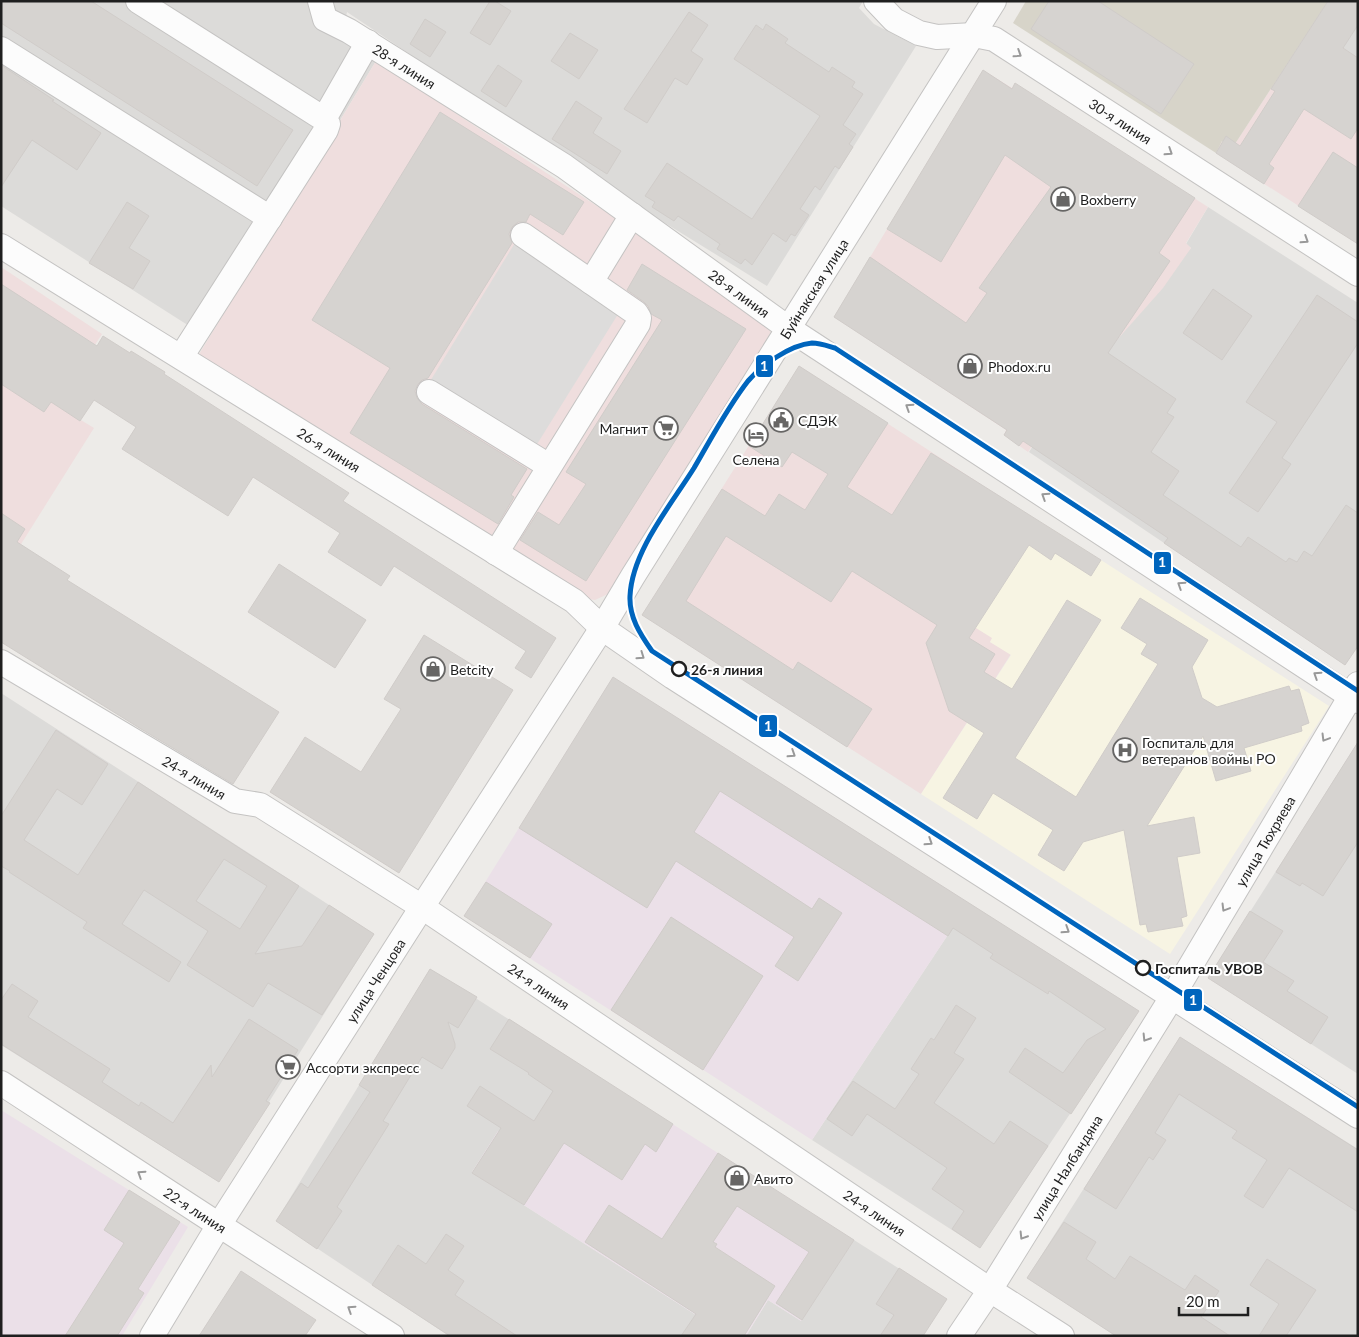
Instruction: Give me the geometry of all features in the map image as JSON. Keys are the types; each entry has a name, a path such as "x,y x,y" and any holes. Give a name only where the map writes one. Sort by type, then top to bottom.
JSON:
{"street":[{"path":"138,1 324,119 328,124 326,130 181,357"},
{"name":"28-я линия","path":"320,1 325,19 359,36 564,166 788,328 1355,694"},
{"name":"30-я линия","path":"876,1 894,20 919,33 937,37 974,35 994,39 1358,274"},
{"name":"Буйнакская улица","path":"602,628 994,1"},
{"path":"324,119 359,36"},
{"path":"1,48 270,218"},
{"path":"591,282 632,215"},
{"path":"496,553 638,324 639,318 636,313 523,235"},
{"name":"26-я линия","path":"1,246 574,601 602,628 673,678 1358,1116"},
{"path":"429,392 549,466"},
{"name":"улица Ченцова","path":"152,1336 219,1225 602,628"},
{"name":"24-я линия","path":"4,670 235,801 260,805 422,907 990,1290 1062,1336"},
{"name":"улица Тюхряева","path":"1172,997 1355,694"},
{"name":"улица Налбандяна","path":"958,1336 990,1290 1172,997"},
{"name":"22-я линия","path":"1,1083 392,1336"}],"shaded area":[{"path":"1,1 863,1 859,8 874,24 916,46 767,286 618,194 347,12 342,37 376,61 208,338 1,206"},
{"path":"1026,1 1328,1 1233,147 1222,141 1216,153 1013,23"},
{"path":"1328,1 1343,48 1358,58 1358,244 1216,153 1222,141 1233,147"},
{"path":"1358,25 1358,58 1343,48"},
{"path":"376,61 760,313 771,329 769,339 624,578 608,594 595,600 583,598 198,356"},
{"path":"983,70 1012,88 1015,83 1208,207 1186,243 1191,248 1163,288 1085,376 1068,392 1028,452 1004,435 1006,430 834,317"},
{"path":"1208,207 1358,303 1358,645 1345,665 1029,452 1068,392 1191,248 1186,244"},
{"path":"518,238 620,311 534,449 429,383"},
{"path":"1,267 102,334 56,405 94,428 1,576"},
{"path":"799,366 1013,505 990,642 1011,654 921,794 642,615"},
{"name":"Госпиталь для ветеранов войны РО","path":"1013,505 1329,706 1170,954 921,794 1011,655 990,642 992,638 947,610"},
{"path":"613,677 969,903 812,1140 464,916"},
{"path":"1,693 374,934 219,1182 1,1045"},
{"path":"1358,742 1358,1074 1208,978"},
{"path":"969,903 1139,1011 980,1248 812,1140"},
{"path":"430,969 574,1061 520,1145 498,1132 472,1172 729,1336 449,1336 276,1221"},
{"path":"1180,1037 1358,1149 1358,1336 1116,1336 1027,1278"},
{"path":"574,1061 854,1240 801,1321 768,1300 746,1336 729,1336 472,1172 498,1131 519,1144"},
{"path":"1,1110 188,1227 122,1336 1,1336"},
{"path":"854,1240 947,1299 922,1336 746,1336 768,1300 801,1321"}],"building":[{"path":"1,1 91,1 293,130 257,186 1,23"},
{"path":"490,1 495,1 511,11 490,45 470,33"},
{"path":"1049,1 1098,1 1194,64 1161,114 1031,29"},
{"path":"1328,1 1358,1 1358,25 1343,48 1358,58 1358,128 1351,139 1304,109 1269,164 1274,168 1264,184 1216,153 1226,136 1240,146 1275,91 1271,89"},
{"path":"689,12 708,25 691,51 703,59 687,85 675,78 647,123 624,109"},
{"path":"425,19 446,32 430,57 410,44"},
{"path":"766,24 788,39 785,43 829,72 832,67 855,82 852,87 863,94 843,125 856,134 849,144 853,147 839,169 835,166 820,190 815,186 800,209 809,215 795,236 791,234 786,242 773,233 752,265 745,259 741,264 717,249 720,244 678,216 674,221 652,207 655,202 645,196 667,163 752,219 820,116 734,59 756,25 763,30"},
{"path":"570,33 598,50 579,79 551,61"},
{"path":"1,65 101,133 77,170 32,140 1,187"},
{"path":"498,65 522,81 506,107 481,91"},
{"path":"983,70 1012,89 1015,83 1195,198 1159,253 1170,261 1108,353 1176,399 1167,413 1174,417 1151,452 1179,471 1163,495 1241,547 1248,537 1286,562 1289,558 1297,562 1304,551 1312,556 1346,505 1358,513 1358,646 1345,665 1164,543 1168,538 1023,441 1019,446 1004,435 1007,430 834,317 870,257 966,323 987,293 979,288 1051,187 1005,155 941,262 887,229"},
{"path":"576,101 602,118 593,133 621,151 607,174 552,139"},
{"path":"440,112 584,202 563,235 530,214 526,222 518,222 512,227 509,234 512,243 428,378 418,384 415,391 417,398 422,404 527,469 511,495 514,497 498,524 350,433 390,368 312,320"},
{"path":"1333,152 1358,168 1358,244 1298,206"},
{"path":"127,202 149,216 129,248 150,261 133,289 89,263"},
{"path":"642,264 746,329 586,581 520,540 538,512 559,525 586,484 566,472 662,320 651,314 644,302 627,290"},
{"path":"1,284 97,346 103,336 165,372 164,374 349,493 343,501 556,638 531,678 515,668 526,651 394,566 381,586 328,552 340,533 253,477 228,516 122,449 136,427 94,400 80,421 51,402 44,412 1,384"},
{"path":"1213,289 1252,316 1222,360 1183,333"},
{"path":"1317,295 1358,322 1358,343 1282,458 1291,464 1258,512 1229,493 1277,422 1246,402"},
{"path":"799,366 888,423 847,487 892,515 931,453 1101,560 1091,576 1055,553 1051,560 1029,545 969,638 995,654 984,672 1012,689 1067,600 1101,620 1015,758 1076,797 1158,664 1141,654 1147,644 1121,628 1140,598 1208,640 1192,667 1202,698 1217,707 1289,686 1291,691 1299,689 1309,723 1301,726 1302,731 1244,748 1251,771 1216,781 1203,736 1147,826 1194,817 1200,853 1177,857 1187,916 1181,918 1183,926 1148,932 1146,924 1140,925 1124,830 1083,842 1064,871 1038,855 1053,830 993,793 977,819 943,798 984,733 949,711 926,643 937,625 852,571 831,602 726,536 686,601 793,670 798,662 872,709 847,747 642,615 722,489 765,516 779,494 805,510 828,474 792,452 782,467 749,446"},
{"path":"1,513 25,529 17,542 70,576 67,580 279,712 233,784 1,642"},
{"path":"279,564 366,620 335,668 248,612"},
{"path":"424,635 513,690 399,873 270,792 305,737 361,772 401,709 384,699"},
{"path":"613,677 1139,1011 1071,1114 1009,1072 1025,1048 1063,1073 1087,1040 1106,1029 1049,991 1048,994 990,958 993,954 953,928 948,936 720,791 694,832 812,909 819,898 842,913 798,981 775,966 794,937 676,861 647,908 519,828"},
{"path":"56,730 108,764 82,805 57,789 24,840 78,875 138,782 299,886 255,954 302,946 329,905 374,934 322,1015 268,983 253,1007 187,965 208,931 144,890 122,924 181,962 169,982 83,928 87,922 1,866 1,816","holes":["224,859 267,886 240,929 196,901"]},
{"path":"1358,742 1358,842 1323,896 1302,883 1300,886 1276,872"},
{"path":"486,882 552,924 530,958 464,916"},
{"path":"1250,911 1283,931 1263,962 1294,981 1287,991 1328,1017 1311,1044 1208,978"},
{"path":"671,917 763,976 703,1070 611,1010"},
{"path":"430,969 477,997 458,1028 448,1022 455,1048 442,1069 422,1057 383,1121 389,1124 337,1207 342,1211 317,1249 276,1221 301,1183 308,1188 370,1092 359,1085"},
{"path":"12,984 38,1001 28,1017 110,1069 102,1082 139,1106 141,1102 173,1123 211,1065 212,1077 249,1019 298,1050 266,1101 270,1103 219,1182 1,1044 1,1000"},
{"path":"956,1005 976,1018 954,1053 964,1059 934,1103 994,1144 1010,1121 1048,1146 980,1248 952,1229 964,1211 932,1189 947,1168 867,1114 852,1136 827,1119 853,1081 895,1109 919,1074 911,1069 931,1038 934,1040"},
{"path":"509,1019 673,1124 656,1152 645,1144 622,1180 564,1143 524,1205 472,1173 501,1128 467,1106 480,1086 534,1121 553,1091 529,1073 490,1049"},
{"path":"1180,1037 1358,1150 1358,1212 1289,1168 1263,1208 1244,1196 1267,1160 1232,1138 1237,1131 1179,1094 1155,1133 1166,1140 1153,1160 1149,1157 1116,1209 1084,1189"},
{"path":"718,1153 854,1240 802,1320 776,1303 809,1252 737,1206 713,1242 717,1244 715,1247 775,1286 744,1336 681,1336 696,1314 585,1242 609,1205 662,1239"},
{"path":"129,1190 180,1222 138,1289 144,1293 117,1336 65,1336 124,1243 104,1230"},
{"path":"1064,1222 1096,1242 1086,1259 1115,1279 1130,1256 1185,1290 1195,1275 1219,1291 1201,1317 1230,1336 1116,1336 1027,1278"},
{"path":"446,1234 464,1246 448,1270 464,1281 455,1295 517,1336 450,1336 372,1285 398,1245 426,1264"},
{"path":"1267,1259 1316,1290 1286,1336 1259,1336 1279,1304 1250,1285"},
{"path":"899,1268 947,1299 923,1336 880,1336 894,1315 876,1304"},
{"path":"241,1271 316,1320 305,1336 199,1336"}],"transit line":[{"name":"1","path":"1358,691 835,348 818,343 795,348 777,357 761,369 740,391 694,468 654,529 645,545 632,579 631,611 640,632 652,651 1358,1107"}],"place":[{"name":"Boxberry","path":"1063,199"},
{"name":"Phodox.ru","path":"970,366"},
{"name":"СДЭК","path":"781,420"},
{"name":"Магнит","path":"666,428"},
{"name":"Селена","path":"756,435"},
{"name":"Betcity","path":"433,669"},
{"name":"26-я линия","path":"679,669"},
{"name":"Госпиталь для ветеранов войны РО","path":"1125,750"},
{"name":"Госпиталь УВОВ","path":"1143,968"},
{"name":"Ассорти экспресс","path":"288,1067"},
{"name":"Авито","path":"737,1178"}]}
